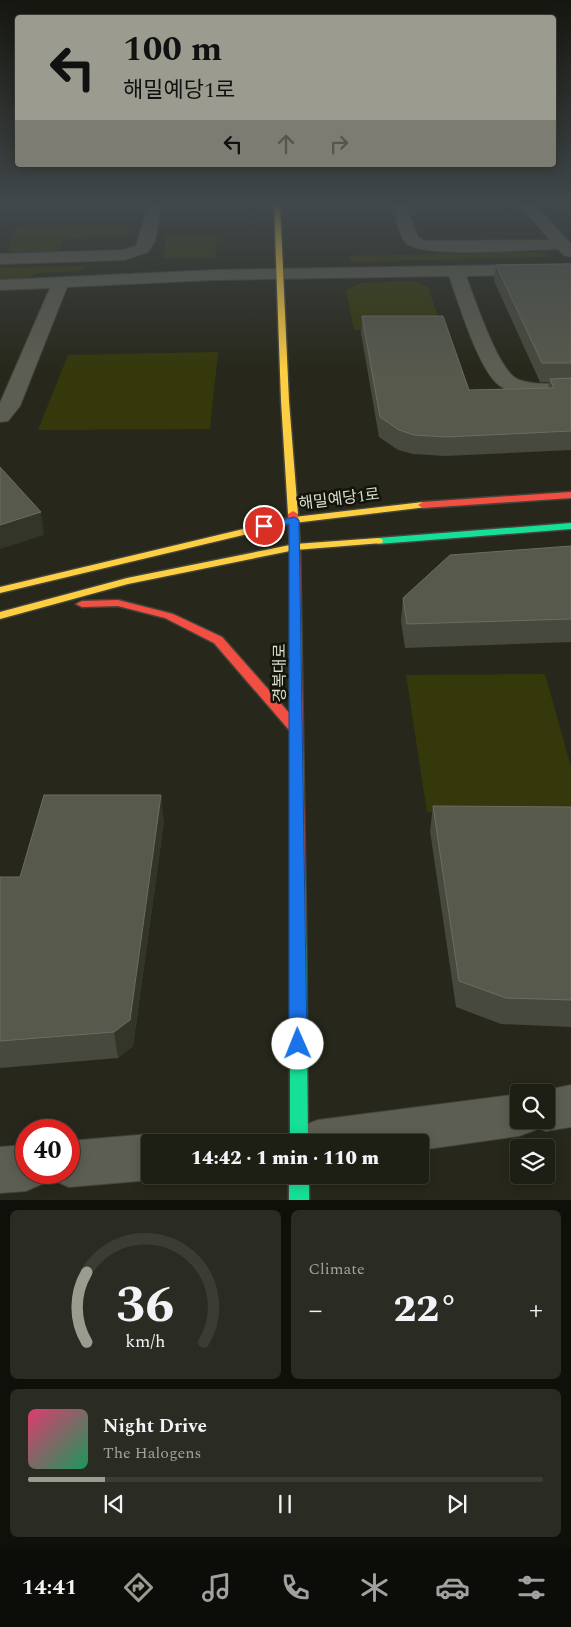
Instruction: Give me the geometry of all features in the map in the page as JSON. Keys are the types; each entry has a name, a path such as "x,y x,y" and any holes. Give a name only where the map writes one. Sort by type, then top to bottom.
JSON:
{"street":[{"name":"경복대로","path":"279,260 285,401 295,547 299,1134"},
{"path":"0,285 60,283 96,279 280,273 571,269"},
{"path":"456,271 492,363 506,382 536,389 571,389"},
{"path":"3,409 60,283"},
{"name":"해밀예당1로","path":"0,590 294,520 401,506 571,495"},
{"path":"0,616 127,582 295,547 571,526"},
{"path":"41,604 118,603 176,620 218,640 295,728"},
{"path":"555,1109 571,1106"},
{"path":"378,1134 510,1116"},
{"path":"80,1163 141,1158"},
{"path":"0,1170 15,1169"},
{"path":"299,1184 300,1200"}],"green space":[{"path":"350,260 431,260 351,262"},
{"path":"89,266 79,271 40,273 25,278 0,279 0,268"},
{"path":"413,281 428,287 442,329 354,330 346,290 361,283"},
{"path":"218,352 210,429 38,430 68,355"},
{"path":"545,674 571,767 571,815 427,812 406,675"}],"building":[{"path":"571,264 571,363 542,363 496,265"},
{"path":"362,316 443,316 469,390 554,388 550,379 571,378 571,431 446,437 414,435 399,430 380,417"},
{"path":"0,467 41,512 0,525"},
{"path":"571,546 571,619 407,624 403,598 450,555"},
{"path":"44,795 161,795 130,1020 114,1032 0,1041 0,877 20,877"},
{"path":"433,806 571,807 571,1000 506,998 459,981"}],"traffic: fast":[{"path":"378,541 571,526"},
{"path":"298,924 299,1134"},
{"path":"299,1184 299,1200"}],"traffic: slow":[{"path":"279,260 285,401 293,514"},
{"path":"0,590 294,520 423,505"},
{"path":"0,616 127,581 295,547 378,541"}],"traffic: jam":[{"path":"423,505 571,495"},
{"path":"293,514 295,547 298,924"},
{"path":"82,604 118,603 169,616 218,640 295,728"}],"route":[{"path":"264,526 294,520 298,1044"}]}
